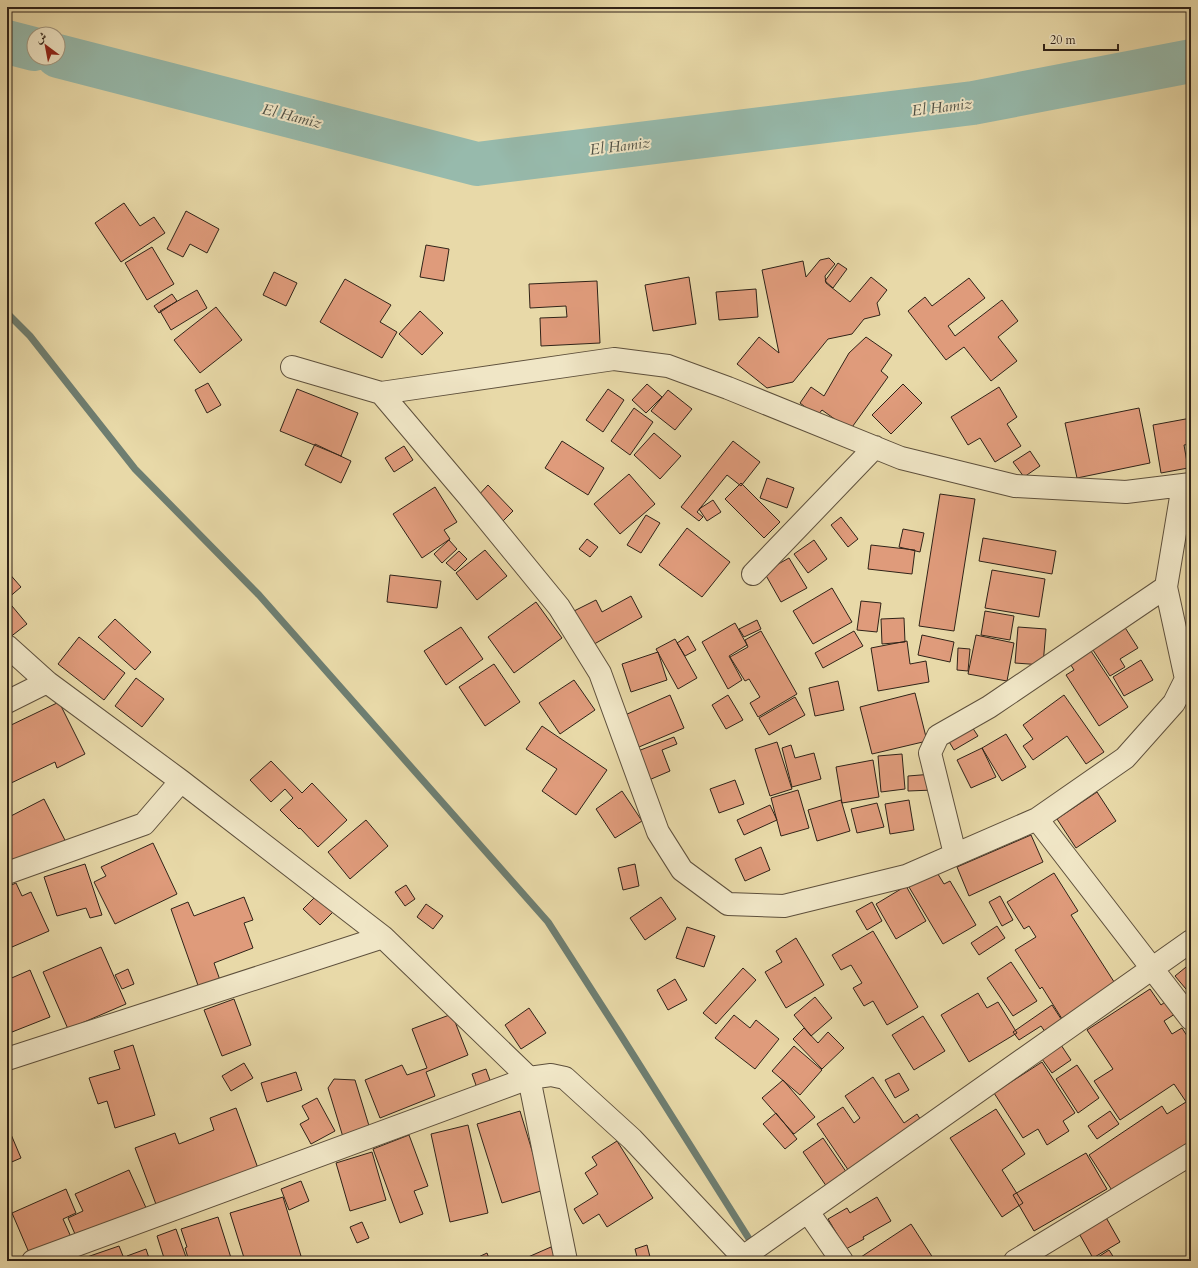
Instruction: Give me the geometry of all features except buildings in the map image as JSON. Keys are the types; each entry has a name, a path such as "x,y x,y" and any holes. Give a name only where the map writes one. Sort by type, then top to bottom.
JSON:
{"street":[{"path":"292,367 380,393 614,359 668,366 728,388 901,458 1015,486 1126,492 1187,485 1166,587 1186,679 1174,703 1125,758 1037,819 906,876 784,906 728,904 682,870 658,832 600,673 559,607 469,497 380,393"},
{"path":"753,574 875,447"},
{"path":"955,854 930,753 938,736 989,707 1166,587"},
{"path":"7,646 47,682 181,781 383,937 529,1078 566,1261"},
{"path":"7,702 47,682"},
{"path":"7,873 144,824 181,781"},
{"path":"1037,819 1191,1019"},
{"path":"7,1059 383,937"},
{"path":"33,1261 529,1078 551,1075 565,1078 632,1139 743,1257 1191,941"},
{"path":"1015,1261 1191,1154"},
{"path":"808,1212 842,1261"}],"waterway":[{"name":"El Hamiz","path":"7,42 26,47"},
{"name":"El Hamiz","path":"66,58 477,164 973,103 1191,61"},
{"path":"7,313 30,336 135,469 259,595 548,922 763,1261"}]}
